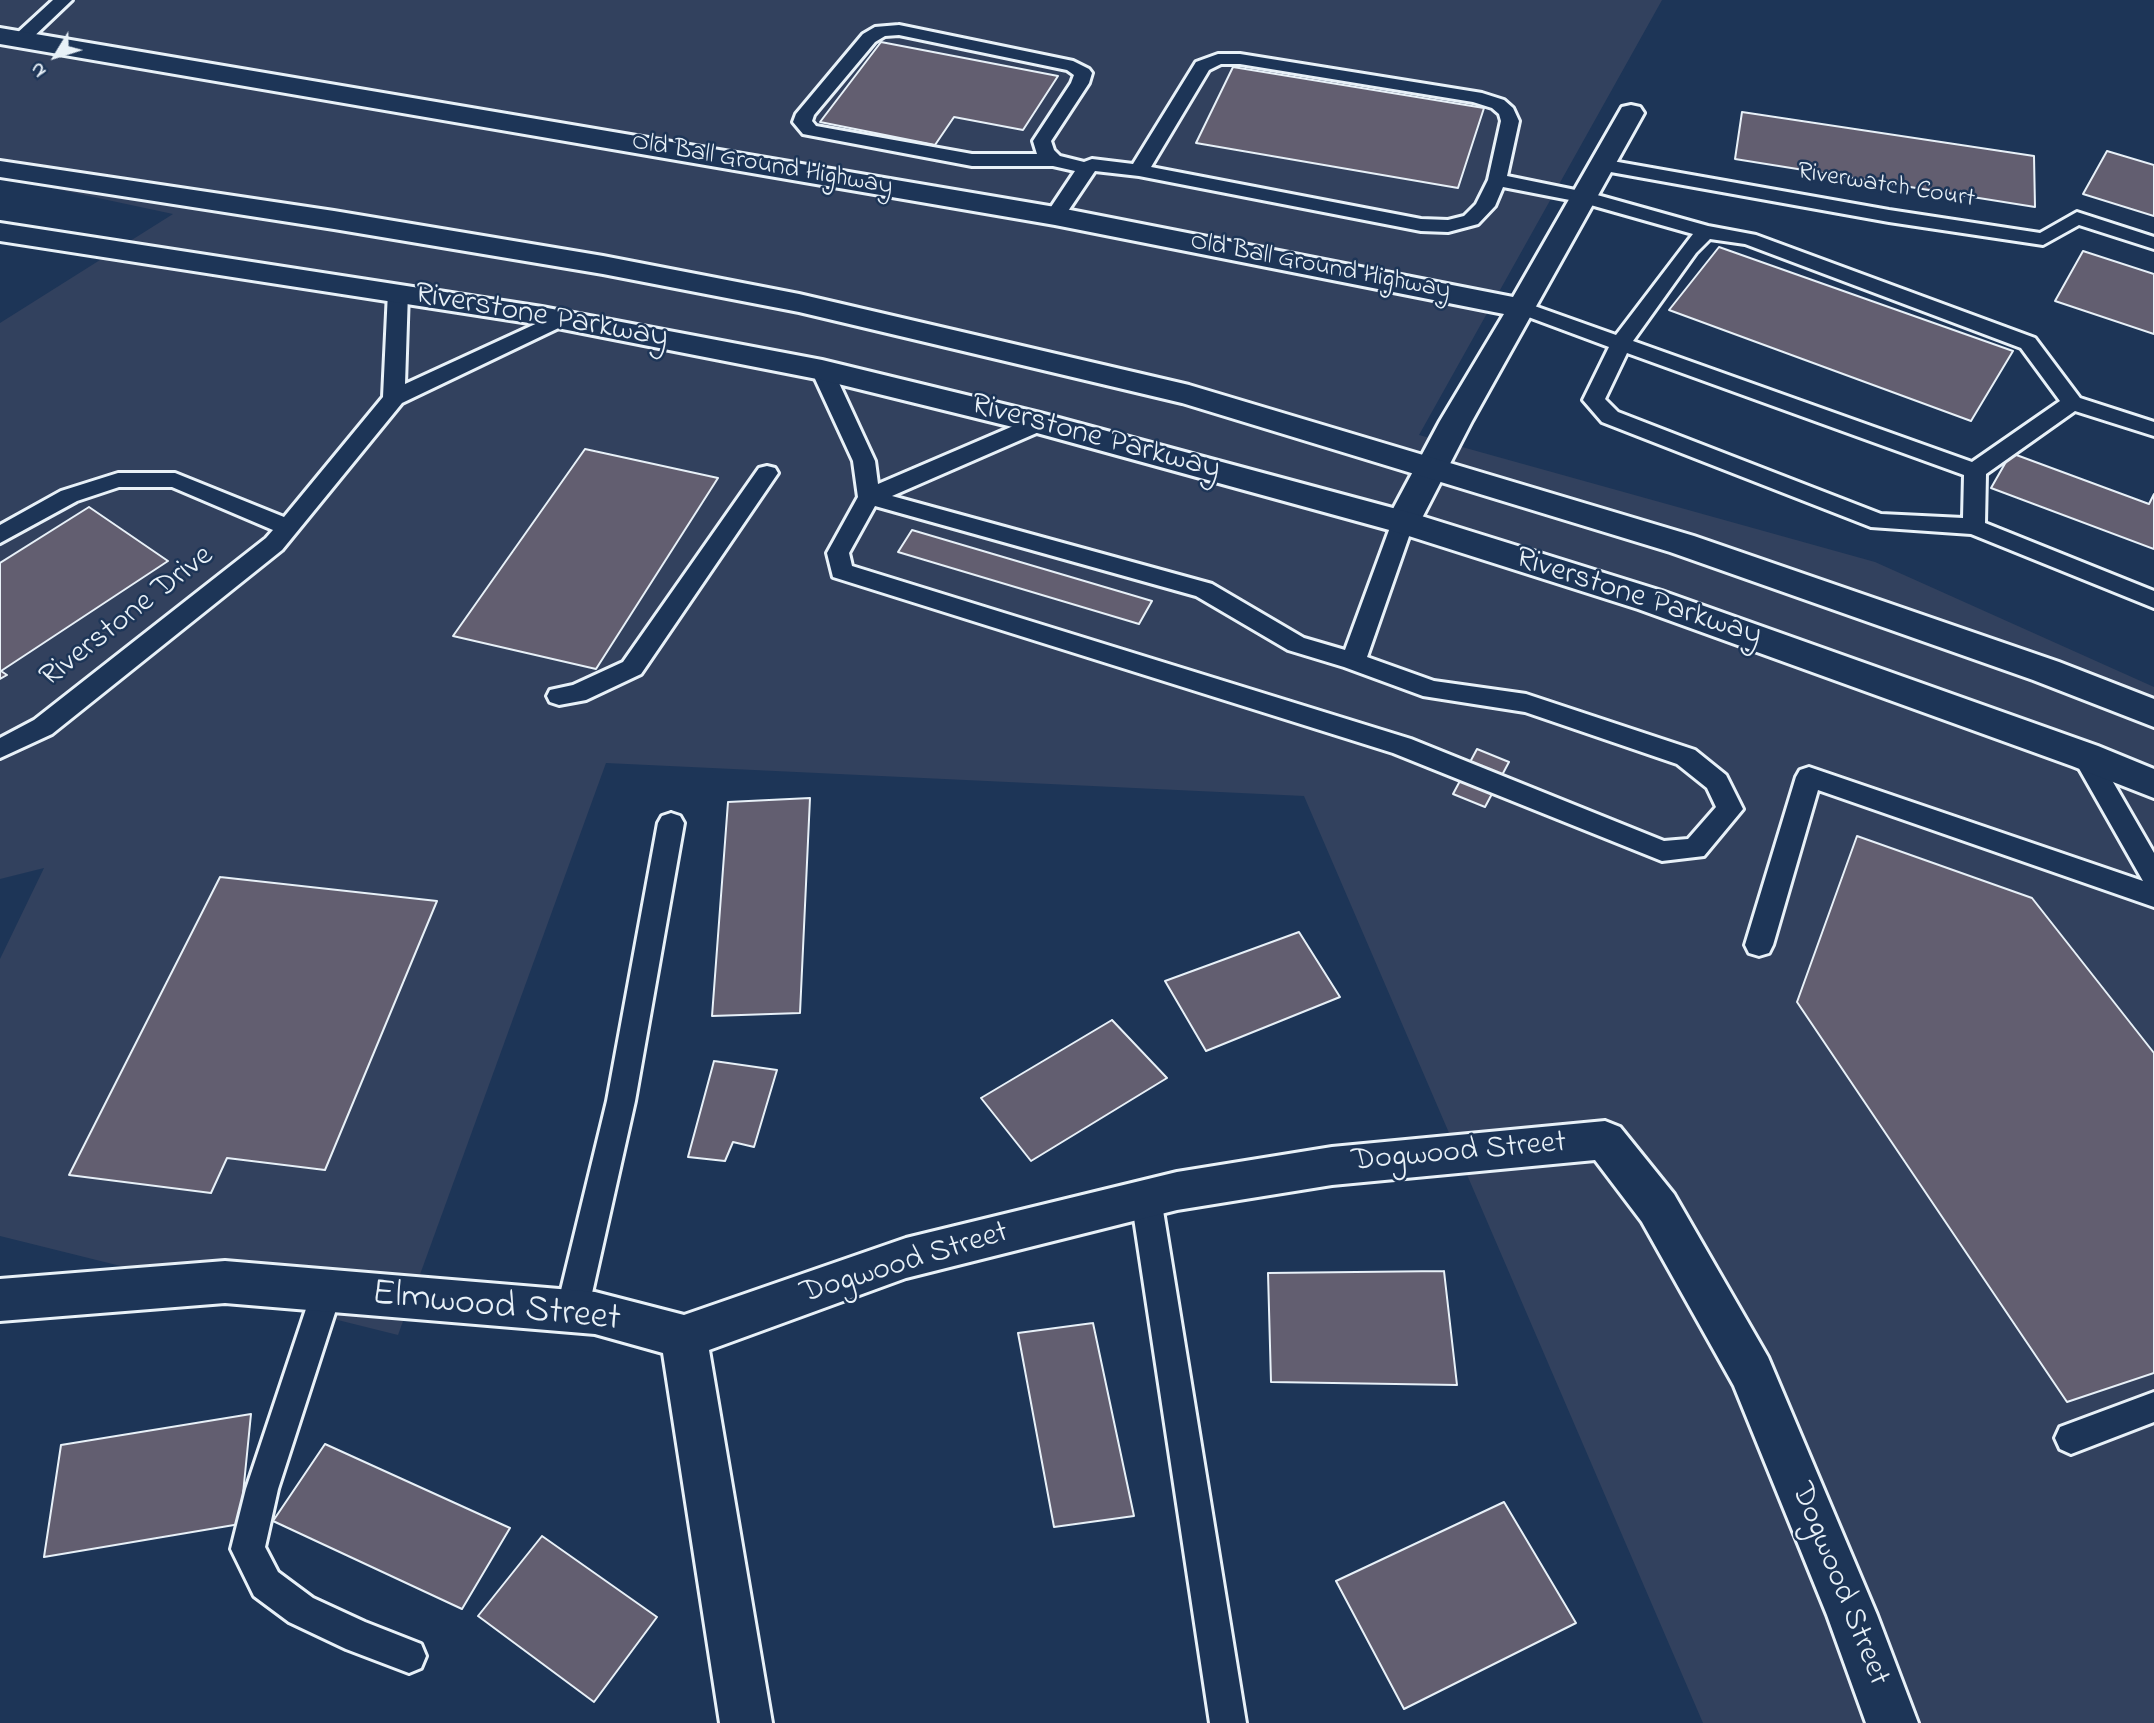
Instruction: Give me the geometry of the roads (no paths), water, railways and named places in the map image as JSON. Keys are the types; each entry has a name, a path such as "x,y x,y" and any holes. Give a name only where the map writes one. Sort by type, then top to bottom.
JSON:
{"main road":[{"name":"Old Ball Ground Highway","path":"10,38 1055,216 1522,308"},
{"path":"1403,522 1455,421 1522,308 1631,113"},
{"name":"Riverstone Parkway","path":"0,169 424,234 603,265 799,303 1189,394 1682,544 1847,599 2046,671 2154,714"},
{"name":"Riverstone Parkway","path":"0,232 562,319 822,370 1040,423 1403,522 1650,600 2154,783"},
{"name":"Dogwood Street","path":"684,1337 906,1258 1146,1198 1332,1166 1605,1140 1658,1208 1752,1373 1852,1615 1892,1723"},
{"name":"Elmwood Street","path":"0,1300 225,1282 595,1313 684,1337"},
{"path":"684,1337 746,1723"}],"lane":[{"path":"10,38 62,0"},
{"path":"1053,160 1045,152 1042,141 1080,83 1083,73 1073,66 899,30 881,31 869,38 805,114 802,122 810,130 972,160 1053,160 1086,168"},
{"path":"1055,216 1086,168 1092,164 1139,170 1421,225 1448,226 1471,220 1485,206 1497,180 1510,121 1507,113 1498,104 1476,97 1240,59 1218,59 1202,66 1139,170"},
{"name":"Riverwatch Court","path":"1601,165 1889,216 2043,239 2077,218 2154,243"},
{"path":"1497,180 1583,197 1706,232 1749,239 2028,343 2072,403 2154,429"},
{"path":"1706,232 1689,248 1620,344 1594,400 1610,417 1879,522 1920,522 1974,527 2154,600"},
{"path":"394,398 398,292"},
{"path":"1522,308 1975,471"},
{"name":"Riverstone Drive","path":"0,749 43,727 274,544 394,398 562,319"},
{"path":"822,370 864,461 869,496 838,552 841,571 1402,746 1662,851 1695,849 1730,809 1717,782 1686,757 1526,703 1432,690 1296,643 1204,590 869,496"},
{"path":"1975,471 2072,403"},
{"path":"869,496 1040,423"},
{"path":"1974,527 1975,471"},
{"path":"559,696 577,694 632,668 767,473"},
{"name":"Riverstone Drive","path":"0,535 69,496 118,480 175,480 288,527"},
{"path":"1353,661 1403,522"},
{"path":"2085,756 2154,877"},
{"path":"1759,945 1809,778 2154,896"},
{"path":"572,1311 621,1101 671,823"},
{"path":"1146,1198 1228,1723"},
{"path":"327,1291 262,1489 248,1549 266,1584 301,1610 358,1637 409,1656"},
{"path":"2071,1438 2154,1407"}]}
